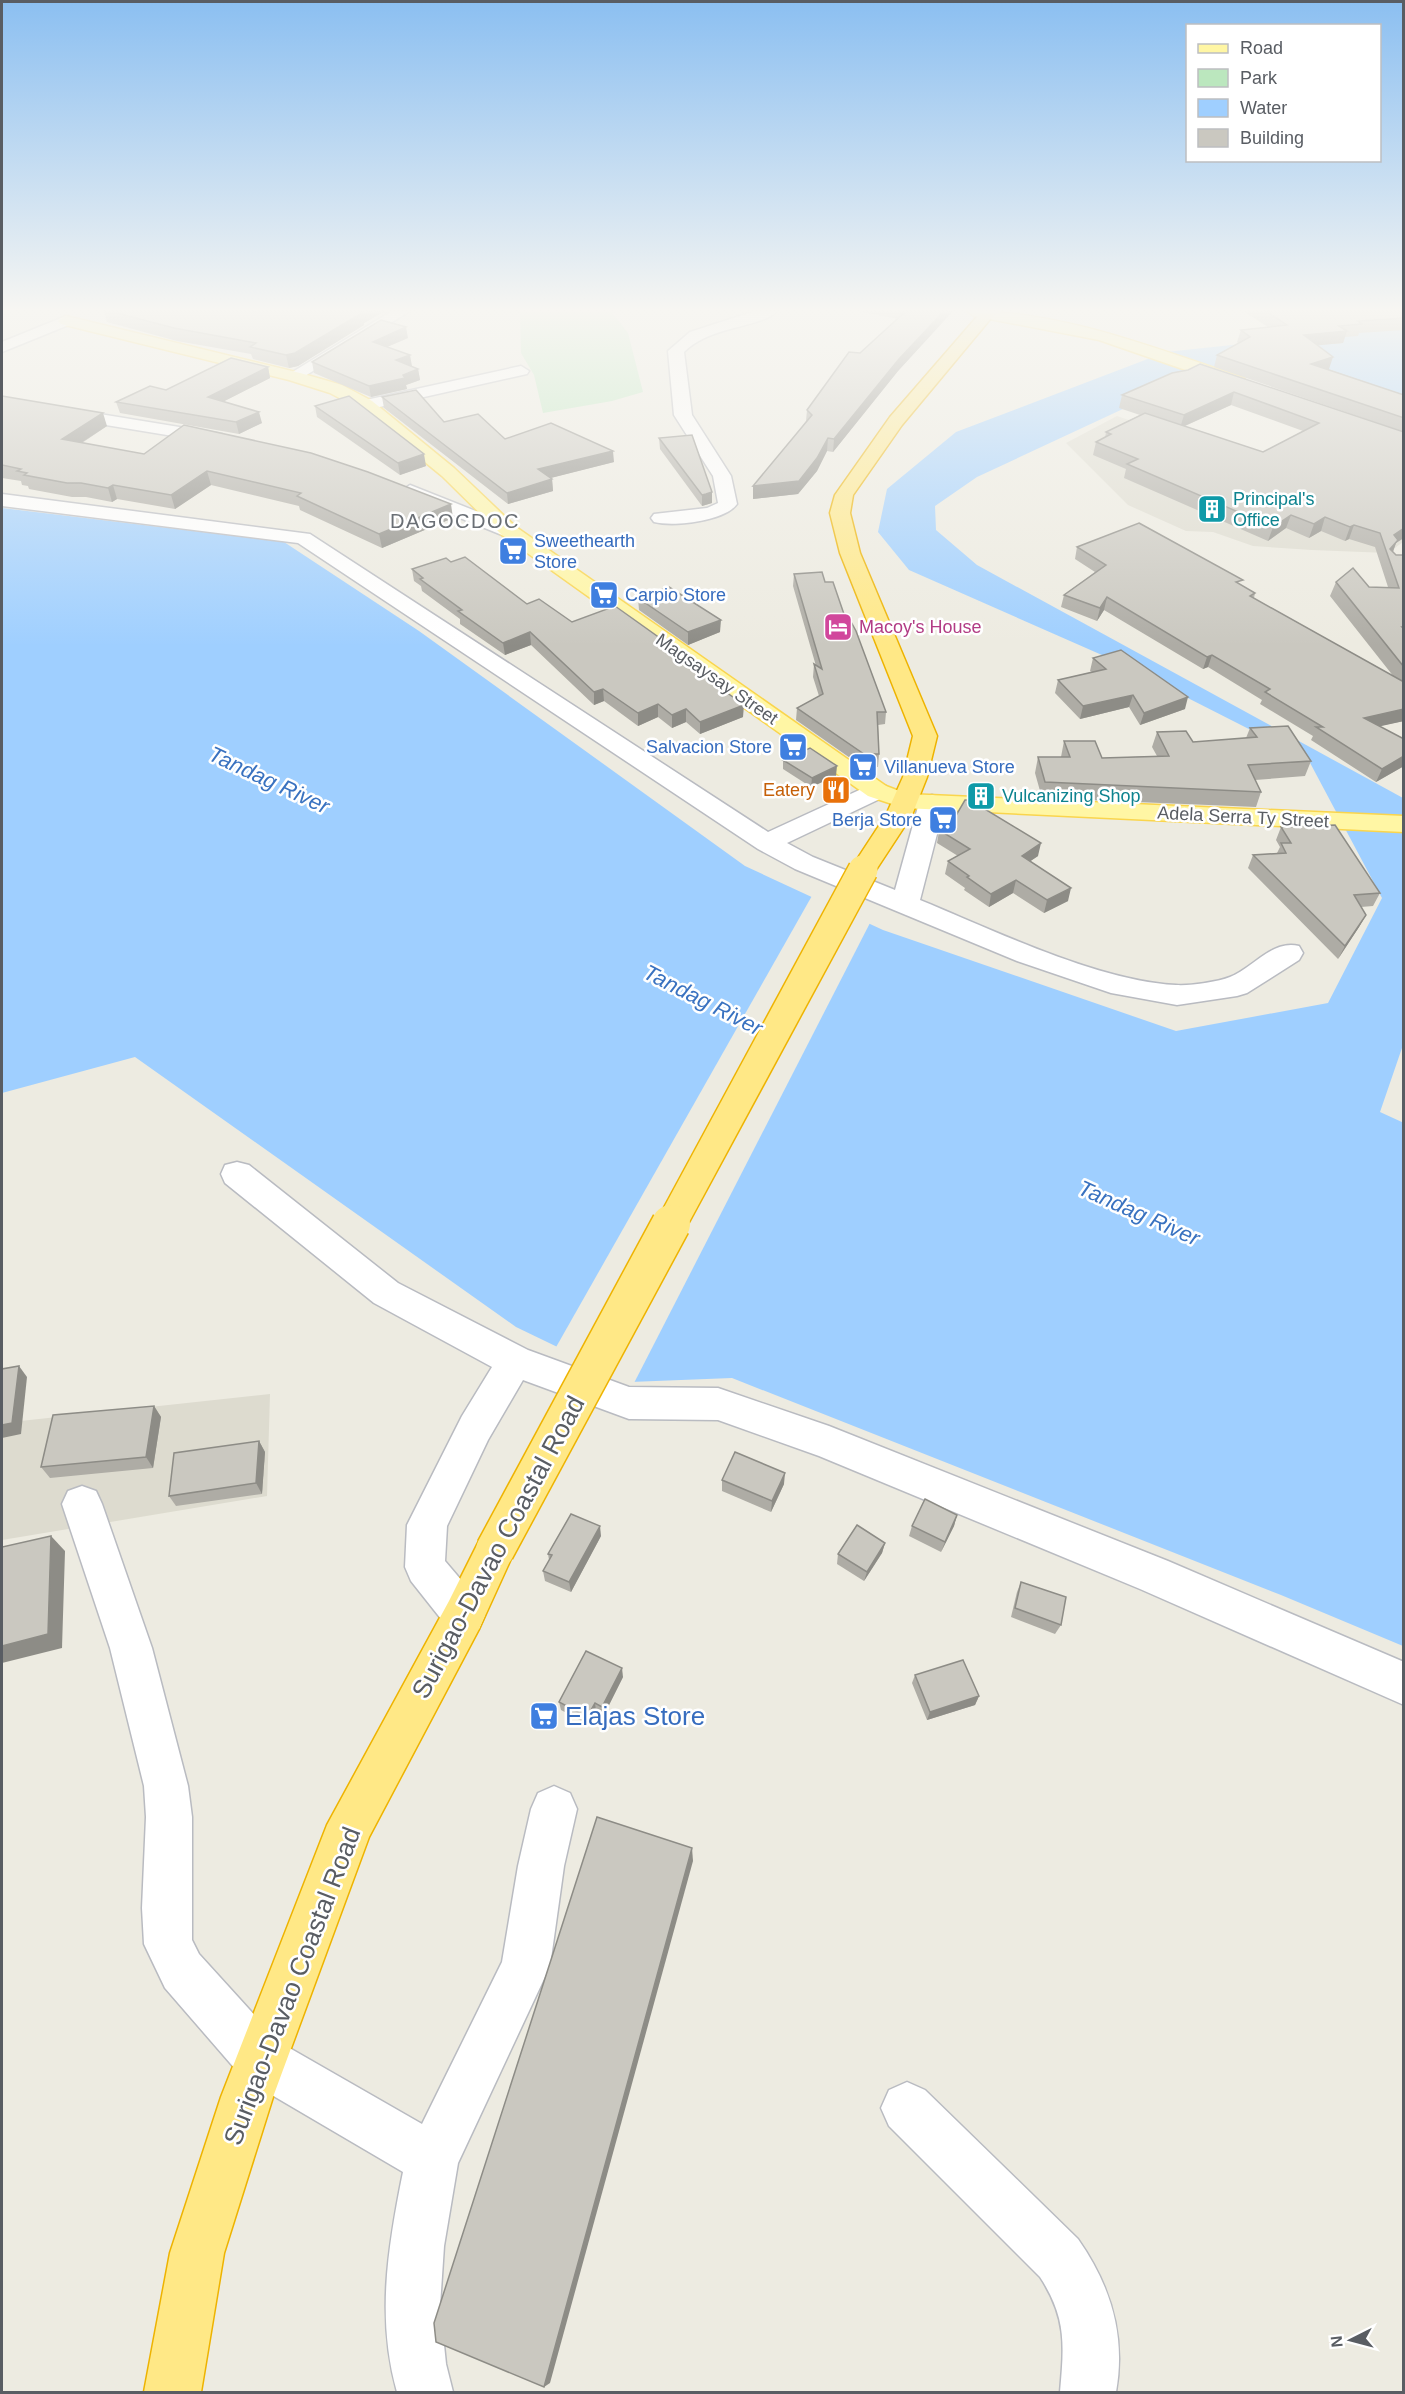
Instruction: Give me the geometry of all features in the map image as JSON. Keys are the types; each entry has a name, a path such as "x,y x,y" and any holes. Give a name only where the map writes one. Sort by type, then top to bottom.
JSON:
{"highway":[{"name":"Surigao-Davao Coastal Road","path":"172,2392 197,2253 261,2060 350,1825 464,1615 495,1550 863,870 898,815 915,777 922,743 903,720 832,535 826,494 884,423"},
{"name":"Surigao-Davao Coastal Road","path":"832,535 844,495 885,423"}],"main road":[{"name":"Magsaysay Street","path":"388,423 448,472 509,531 558,568 877,790 904,801"},
{"name":"Adela Serra Ty Street","path":"904,801 1404,824"}],"street":[{"path":"118,423 244,444"},
{"path":"661,518 713,513 725,509 728,504 722,476 688,423"},
{"path":"397,486 509,531"},
{"path":"2,500 303,538 766,843 804,863 1027,954 1111,983 1177,995 1237,986 1289,953"},
{"path":"766,843 877,790"},
{"path":"905,904 932,803"},
{"path":"237,1173 386,1293 515,1361 629,1403 717,1404 829,1443 1154,1575 1404,1684"},
{"path":"464,1615 425,1566 427,1525 475,1428 515,1361"},
{"path":"82,1504 131,1648 166,1786 169,1817 166,1908 168,1944 182,1971 261,2060 432,2159"},
{"path":"425,2392 418,2372 414,2321 414,2260 432,2159 526,1966 541,1866 554,1809"},
{"path":"907,2108 1059,2258 1077,2283 1087,2308 1092,2336 1088,2392"}],"shaded area":[{"path":"1104,423 1137,423 1403,514 1403,542 1388,553 1312,550 1253,546 1213,532 1186,531 1128,505 1066,443"},
{"path":"270,1394 267,1496 2,1540 2,1423"}],"water":[{"name":"Tandag River","path":"980,423 1094,423 977,477 935,506 936,530 977,565 1403,798 1403,1045 1380,1112 1404,1123 1403,1646 1281,1595 732,1378 630,1382 516,1327 135,1057 2,1093 2,508 284,542 419,631 745,866 883,930 1176,1031 1328,1003 1382,898 1308,759 1111,659 909,570 878,532 887,489 956,432"}],"pier":[{"path":"813,894 871,921 633,1385 628,1385 555,1349"}],"building":[{"path":"2,423 88,423 62,439 144,454 184,425 311,453 451,504 379,534 297,496 301,493 207,471 171,495 113,485 108,488 67,483 24,475 27,473 17,471 21,469 2,465"},
{"path":"339,423 384,423 424,454 398,463"},
{"path":"415,423 487,423 505,439 551,423 613,451 538,469 552,479 507,493"},
{"path":"806,423 847,423 834,439 828,438 817,458 799,481 753,486"},
{"path":"1125,423 1174,423 1263,452 1319,423 1376,423 1404,432 1404,528 1394,535 1398,540 1390,549 1396,555 1404,555 1404,627 1402,627 1404,629 1404,667 1336,582 1353,568 1369,587 1399,588 1380,533 1354,525 1350,527 1325,517 1314,524 1291,515 1273,527 1127,464 1138,459 1096,442 1111,434 1106,432"},
{"path":"692,435 712,492 702,495 659,438"},
{"path":"1139,523 1243,580 1236,582 1255,593 1250,596 1404,682 1404,709 1364,718 1404,739 1404,756 1382,769 1316,727 1323,727 1265,692 1270,689 1212,655 1207,657 1107,597 1100,608 1064,595 1106,565 1077,547"},
{"path":"465,557 527,604 539,599 572,622 615,606 664,641 658,643 744,705 700,722 686,709 672,715 658,704 638,713 603,689 594,692 530,632 503,643 458,611 462,610 420,579 423,578 412,569 446,558 451,562"},
{"path":"822,572 825,582 833,582 846,620 850,620 856,631 886,712 877,712 879,754 864,754 797,708 823,694 814,664 822,669 794,574"},
{"path":"669,587 721,620 688,632 638,598"},
{"path":"1121,650 1188,697 1144,713 1133,695 1083,706 1058,680 1106,669 1093,658"},
{"path":"1288,726 1311,761 1248,765 1261,792 1045,782 1038,757 1070,757 1064,741 1095,741 1102,758 1169,756 1157,732 1186,731 1193,742 1257,737 1250,728"},
{"path":"810,748 837,766 812,778 783,760"},
{"path":"965,800 970,800 1041,843 1022,856 1071,888 1047,900 1016,880 991,894 967,877 969,876 948,861 970,849 939,830 940,826 954,819"},
{"path":"1335,825 1380,893 1354,895 1366,915 1345,946 1253,855 1286,853 1281,843 1291,843 1281,827"},
{"path":"19,1366 12,1423 2,1425 2,1369"},
{"path":"154,1406 146,1457 41,1467 53,1415"},
{"path":"259,1441 256,1483 169,1496 174,1453"},
{"path":"735,1452 785,1473 772,1501 722,1480"},
{"path":"925,1499 957,1515 945,1542 912,1526"},
{"path":"571,1514 600,1526 569,1582 543,1571 552,1555 548,1554"},
{"path":"857,1525 885,1543 867,1572 838,1554"},
{"path":"51,1536 48,1634 2,1646 2,1547"},
{"path":"1021,1582 1066,1597 1061,1625 1015,1608"},
{"path":"586,1651 622,1668 602,1707 595,1703 587,1717 559,1702"},
{"path":"963,1660 979,1696 930,1712 915,1675"},
{"path":"597,1817 692,1848 544,2387 436,2342 434,2323"}],"place":[{"name":"Principal's Office","path":"1212,509"},
{"name":"Sweethearth Store","path":"513,551"},
{"name":"Carpio Store","path":"604,595"},
{"name":"Macoy's House","path":"838,627"},
{"name":"Salvacion Store","path":"793,747"},
{"name":"Villanueva Store","path":"863,767"},
{"name":"Eatery","path":"836,790"},
{"name":"Vulcanizing Shop","path":"981,796"},
{"name":"Berja Store","path":"943,820"},
{"name":"Elajas Store","path":"544,1716"}],"district":[{"name":"DAGOCDOC","path":"455,521"}]}
